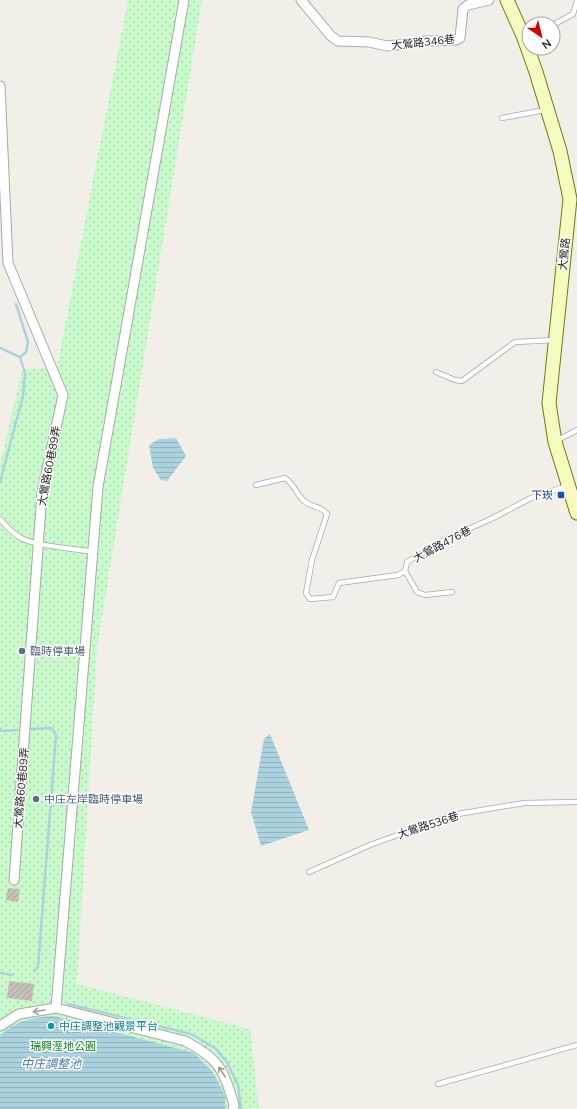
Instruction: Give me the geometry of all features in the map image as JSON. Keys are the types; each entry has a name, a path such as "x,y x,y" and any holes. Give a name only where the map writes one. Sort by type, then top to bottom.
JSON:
{"street":[{"path":"56,1008 98,487 184,0"},
{"name":"大鶯路346巷","path":"301,0 331,36 338,41 369,42 387,46 428,41 456,40 460,38 463,9 468,5 489,0"},
{"name":"大鶯路","path":"507,0 521,27"},
{"name":"大鶯路","path":"531,56 560,150 570,199 554,340 549,403 555,442 567,486 577,513"},
{"name":"大鶯路60巷89弄","path":"0,86 8,263 63,395 42,493 14,880"},
{"path":"0,1026 19,1014 56,1008 185,1041 204,1051 225,1075 233,1109"}],"lane":[{"path":"561,21 573,14 577,1"},
{"path":"502,118 547,110"},
{"path":"436,372 455,380 462,381 515,342 554,340"},
{"path":"555,442 577,430"},
{"name":"大鶯路476巷","path":"256,485 285,478 290,482 304,501 323,508 327,514 312,560 306,593 310,599 333,596 339,583 398,575 405,571 407,562 446,539 493,518 531,498 567,486"},
{"path":"0,519 22,538 52,546 70,547 92,552"},
{"path":"405,571 417,592 425,595 452,592"},
{"name":"大鶯路536巷","path":"309,872 370,844 452,815 524,803 577,802"},
{"path":"438,1084 577,1045"}],"green space":[{"name":"瑞興溼地公園","path":"128,0 202,0 97,648 77,984 250,1029 259,1109 0,1109 0,465 22,370 57,367"}],"water":[{"path":"176,438 186,456 167,481 161,480 153,468 149,445 159,439"},
{"path":"270,734 309,830 261,846 251,812 264,739"},
{"name":"中庄調整池","path":"54,1016 194,1053 212,1071 225,1095 225,1109 0,1109 0,1036 18,1023 39,1017"}],"building":[{"path":"8,888 20,889 18,902 6,900"},
{"path":"9,981 34,984 32,1001 7,998"}],"waterway":[{"path":"16,304 28,342 26,352 20,357"},
{"path":"0,348 20,357 25,373 23,396 0,482"},
{"path":"0,728 1,731 17,730"},
{"path":"31,729 52,728 56,735 38,967 34,971"},
{"path":"0,973 12,975"},
{"path":"68,1004 191,1034 215,1048 227,1062 238,1085 241,1109"}],"place":[{"name":"下崁","path":"561,495"},
{"name":"臨時停車場","path":"22,651"},
{"name":"中庄左岸臨時停車場","path":"36,799"},
{"name":"中庄調整池觀景平台","path":"51,1026"}]}
